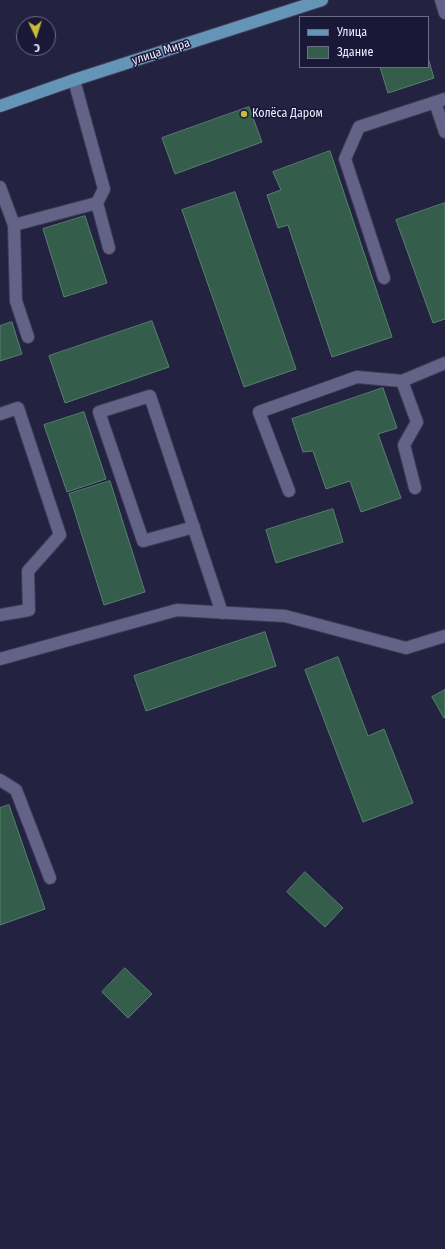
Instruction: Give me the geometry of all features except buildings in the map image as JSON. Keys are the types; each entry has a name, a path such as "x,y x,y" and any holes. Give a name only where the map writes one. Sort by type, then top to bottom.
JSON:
{"main road":[{"name":"улица Мира","path":"0,106 74,80 322,0"}],"street":[{"path":"440,0 445,13"},
{"path":"74,80 104,188 97,203 109,248"},
{"path":"384,278 345,159 359,127 440,101 445,132"},
{"path":"0,186 14,225 16,301 28,337"},
{"path":"14,225 97,203"},
{"path":"290,491 259,412 357,377 402,381 445,363"},
{"path":"402,381 417,422 404,445 415,488"},
{"path":"194,527 143,541 98,412 150,396 222,613"},
{"path":"0,414 18,408 60,535 28,571 29,610 0,615"},
{"path":"0,659 176,610 285,616 406,648 445,636"},
{"path":"0,780 16,790 50,878"}],"place":[{"name":"Колёса Даром","path":"244,114"}]}
